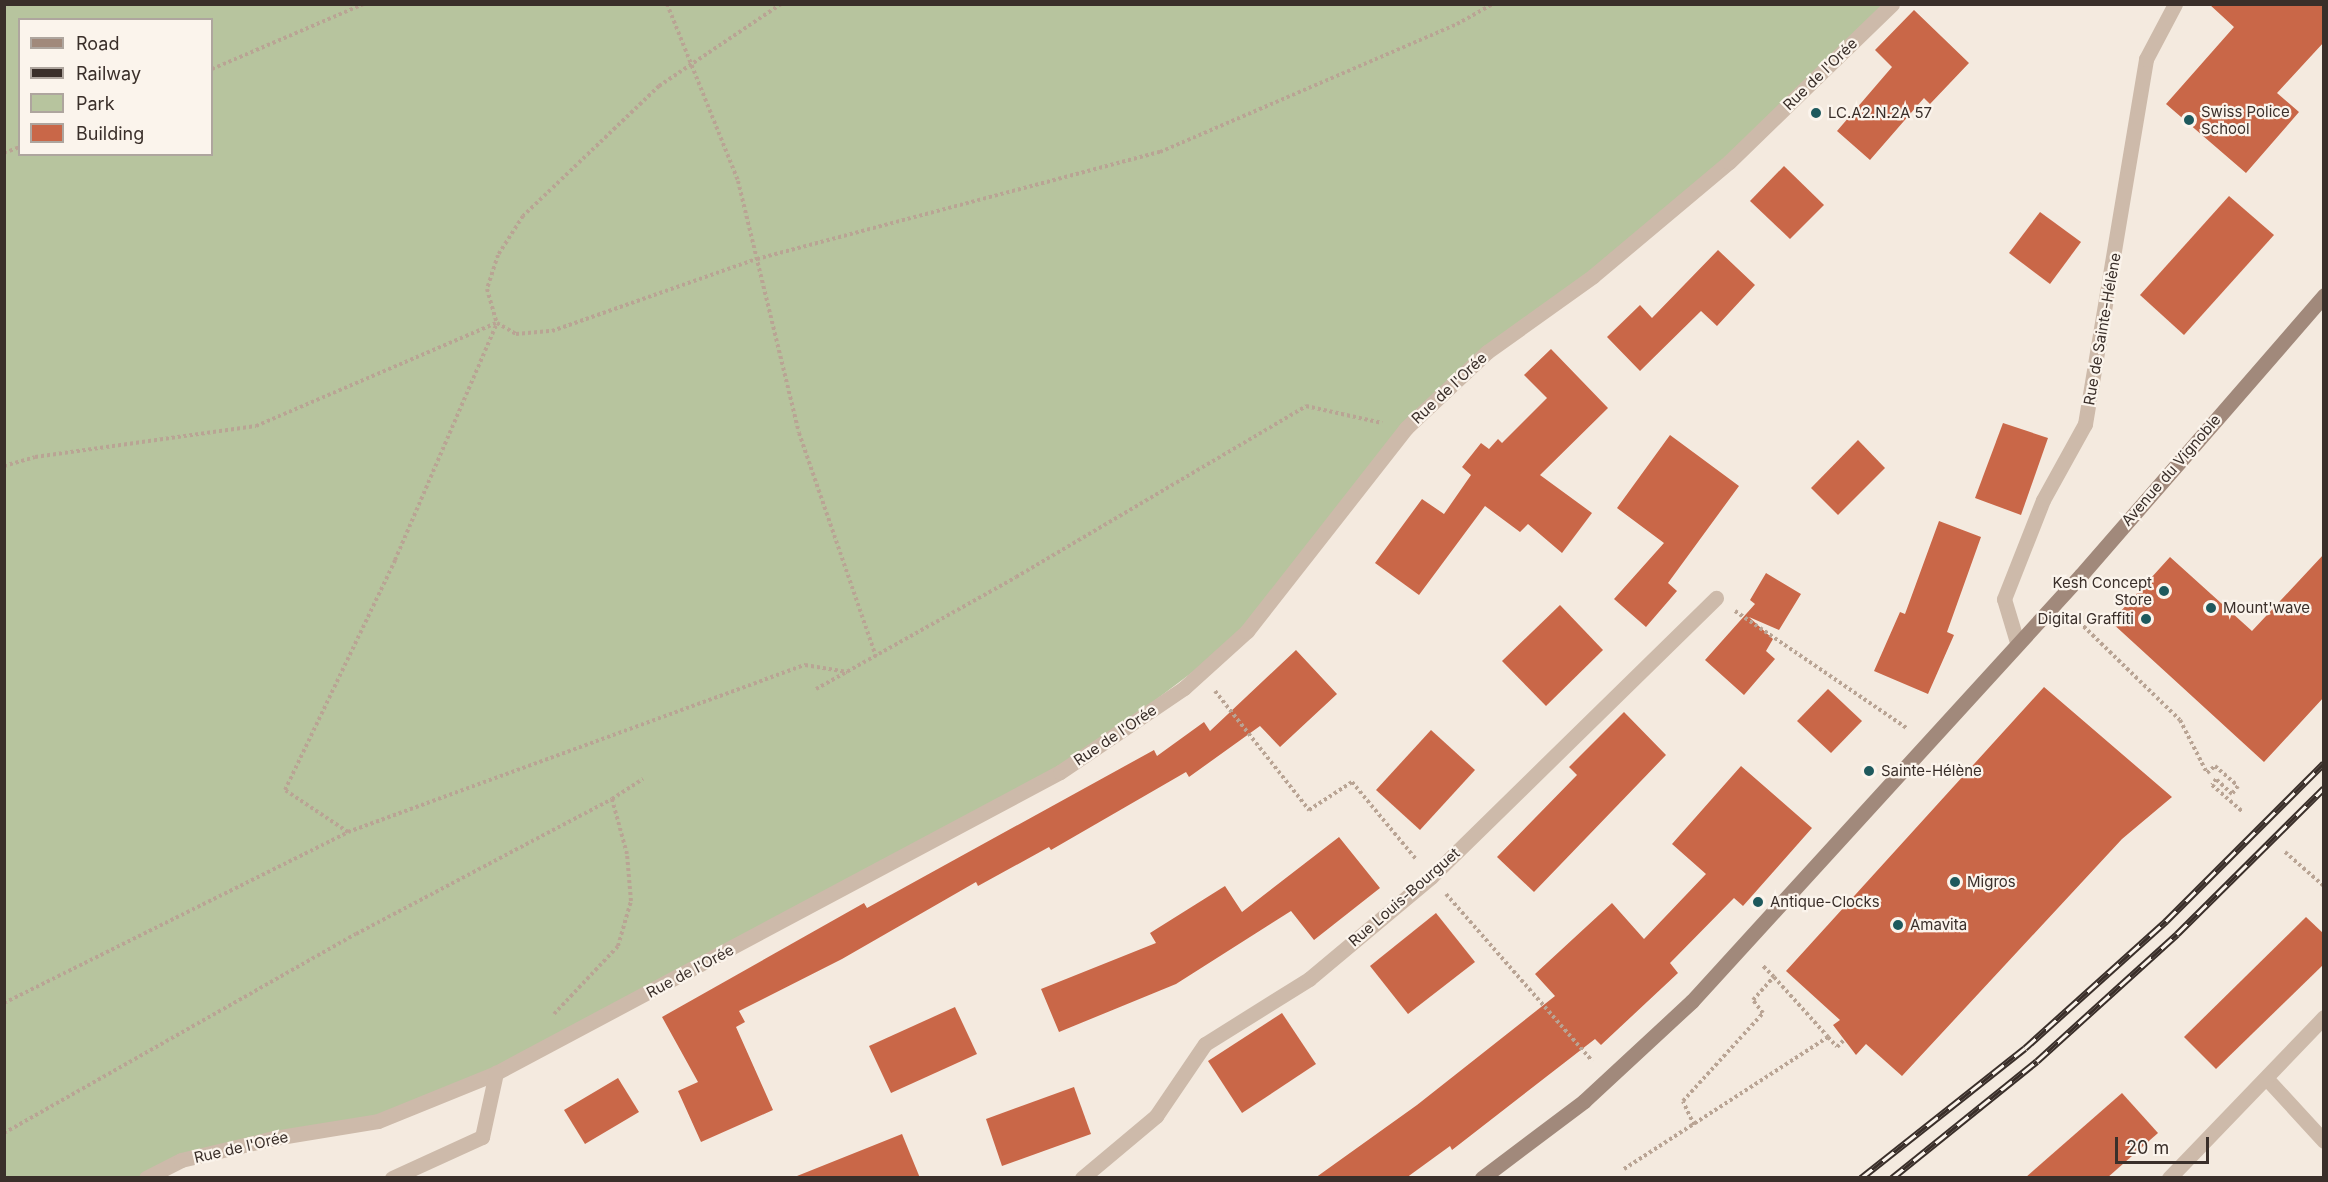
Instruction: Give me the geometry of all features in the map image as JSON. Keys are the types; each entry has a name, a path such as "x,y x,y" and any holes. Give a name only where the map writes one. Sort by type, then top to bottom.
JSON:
{"main road":[{"name":"Avenue du Vignoble","path":"1482,1178 1584,1101 1692,1001 2017,642 2081,575 2324,295"}],"street":[{"name":"Rue de l'Orée","path":"146,1178 181,1160 274,1138 378,1121 496,1073 1060,772 1184,688 1247,632 1406,428 1487,352 1593,276 1729,162 1892,4"},
{"name":"Rue de Sainte-Hélène","path":"2017,642 2004,599 2043,500 2085,424 2146,59 2175,4"},
{"name":"Rue Louis-Bourguet","path":"1082,1178 1156,1116 1205,1044 1309,979 1431,877 1716,598"},
{"path":"2169,1178 2267,1079 2324,1017"},
{"path":"392,1178 482,1137 496,1073"},
{"path":"2267,1079 2324,1141"}],"path":[{"path":"213,69 364,4"},
{"path":"668,4 738,181 800,433 876,656"},
{"path":"348,832 285,790 395,560 497,323 487,290 498,255 523,216 659,86 690,62 781,4"},
{"path":"497,323 516,334 552,330 757,259 1160,152 1457,24 1493,4"},
{"path":"4,465 35,457 256,426 497,323"},
{"path":"816,689 1306,406 1406,428"},
{"path":"1716,598 1908,729"},
{"path":"2075,618 2180,720 2207,773 2215,766 2238,786 2232,794 2216,779 2212,785 2243,812"},
{"path":"4,1003 348,832 805,665 847,672"},
{"path":"1215,691 1309,810 1352,782 1431,877 1592,1061"},
{"path":"4,1133 366,929 612,799 643,779"},
{"path":"549,1020 618,945 631,901 627,854 612,799"},
{"path":"2285,852 2324,886"},
{"path":"1763,966 1837,1047 1844,1040"},
{"path":"1694,1125 1683,1101 1763,1013 1753,1000 1774,976"},
{"path":"1624,1169 1828,1036"}],"green space":[{"path":"5,5 1892,5 1729,162 1487,352 1406,428 1247,631 1060,772 503,1069 378,1121 274,1138 146,1177 5,1178"}],"building":[{"path":"2209,4 2324,4 2324,42 2277,93 2299,112 2246,173 2166,104 2234,27"},
{"path":"1914,10 1969,63 1930,104 1924,98 1870,160 1837,131 1892,67 1875,50"},
{"path":"1784,166 1824,205 1790,239 1750,201"},
{"path":"2229,196 2274,235 2184,335 2140,295"},
{"path":"2040,212 2081,242 2050,284 2009,253"},
{"path":"1718,250 1755,285 1717,326 1701,311 1640,371 1607,337 1640,305 1652,318"},
{"path":"1551,349 1608,408 1540,475 1592,513 1562,553 1528,524 1520,532 1485,506 1419,595 1375,563 1422,499 1444,514 1471,475 1462,467 1481,443 1489,449 1498,439 1502,443 1547,398 1524,375"},
{"path":"2003,423 2048,438 2021,515 1975,498"},
{"path":"1670,435 1739,486 1668,583 1677,591 1646,627 1614,599 1664,543 1617,508"},
{"path":"1858,440 1885,468 1838,515 1811,488"},
{"path":"1939,521 1981,537 1947,632 1954,635 1928,694 1874,671 1900,612 1905,614"},
{"path":"2324,554 2324,697 2264,762 2111,622 2170,557 2252,631"},
{"path":"1766,573 1801,594 1779,630 1749,617 1773,639 1766,651 1775,659 1744,695 1705,660 1755,604 1750,600"},
{"path":"1560,605 1603,650 1546,706 1502,661"},
{"path":"1296,650 1337,694 1280,747 1260,726 1189,777 1186,772 1051,850 1049,847 978,886 976,882 842,959 739,1011 745,1022 736,1027 773,1110 701,1142 678,1091 698,1082 662,1017 864,903 867,908 1154,750 1157,756 1204,722 1210,731"},
{"path":"2044,687 2172,797 2122,839 1902,1076 1866,1044 1856,1055 1833,1025 1840,1020 1786,971"},
{"path":"1828,689 1862,721 1831,753 1797,721"},
{"path":"1624,712 1666,755 1534,892 1497,857 1577,775 1569,767"},
{"path":"1431,730 1475,770 1420,830 1376,790"},
{"path":"1741,766 1812,828 1743,906 1734,898 1670,963 1678,973 1601,1045 1595,1039 1452,1150 1450,1146 1406,1178 1315,1178 1417,1105 1555,996 1535,974 1612,903 1644,939 1706,874 1672,844"},
{"path":"1339,837 1380,888 1314,940 1291,911 1176,984 1059,1032 1041,989 1156,943 1150,933 1225,886 1242,912"},
{"path":"1436,913 1475,962 1408,1014 1370,966"},
{"path":"2306,917 2324,934 2324,964 2216,1069 2184,1037"},
{"path":"955,1007 977,1054 891,1093 869,1046"},
{"path":"1282,1013 1316,1064 1242,1113 1208,1061"},
{"path":"618,1078 639,1112 585,1144 564,1110"},
{"path":"1074,1087 1091,1134 1002,1166 986,1119"},
{"path":"2122,1093 2158,1133 2107,1178 2025,1178"},
{"path":"902,1134 920,1178 797,1178 797,1176"}],"railway":[{"path":"1861,1178 2025,1048 2166,921 2324,763"},
{"path":"1892,1178 2037,1061 2177,934 2324,788"}],"place":[{"name":"LC.A2.N.2A 57","path":"1816,113"},
{"name":"Swiss Police School","path":"2189,120"},
{"name":"Kesh Concept Store","path":"2164,591"},
{"name":"Mount'wave","path":"2211,608"},
{"name":"Digital Graffiti","path":"2146,619"},
{"name":"Sainte-Hélène","path":"1869,771"},
{"name":"Migros","path":"1955,882"},
{"name":"Antique-Clocks","path":"1758,902"},
{"name":"Amavita","path":"1898,925"}]}
